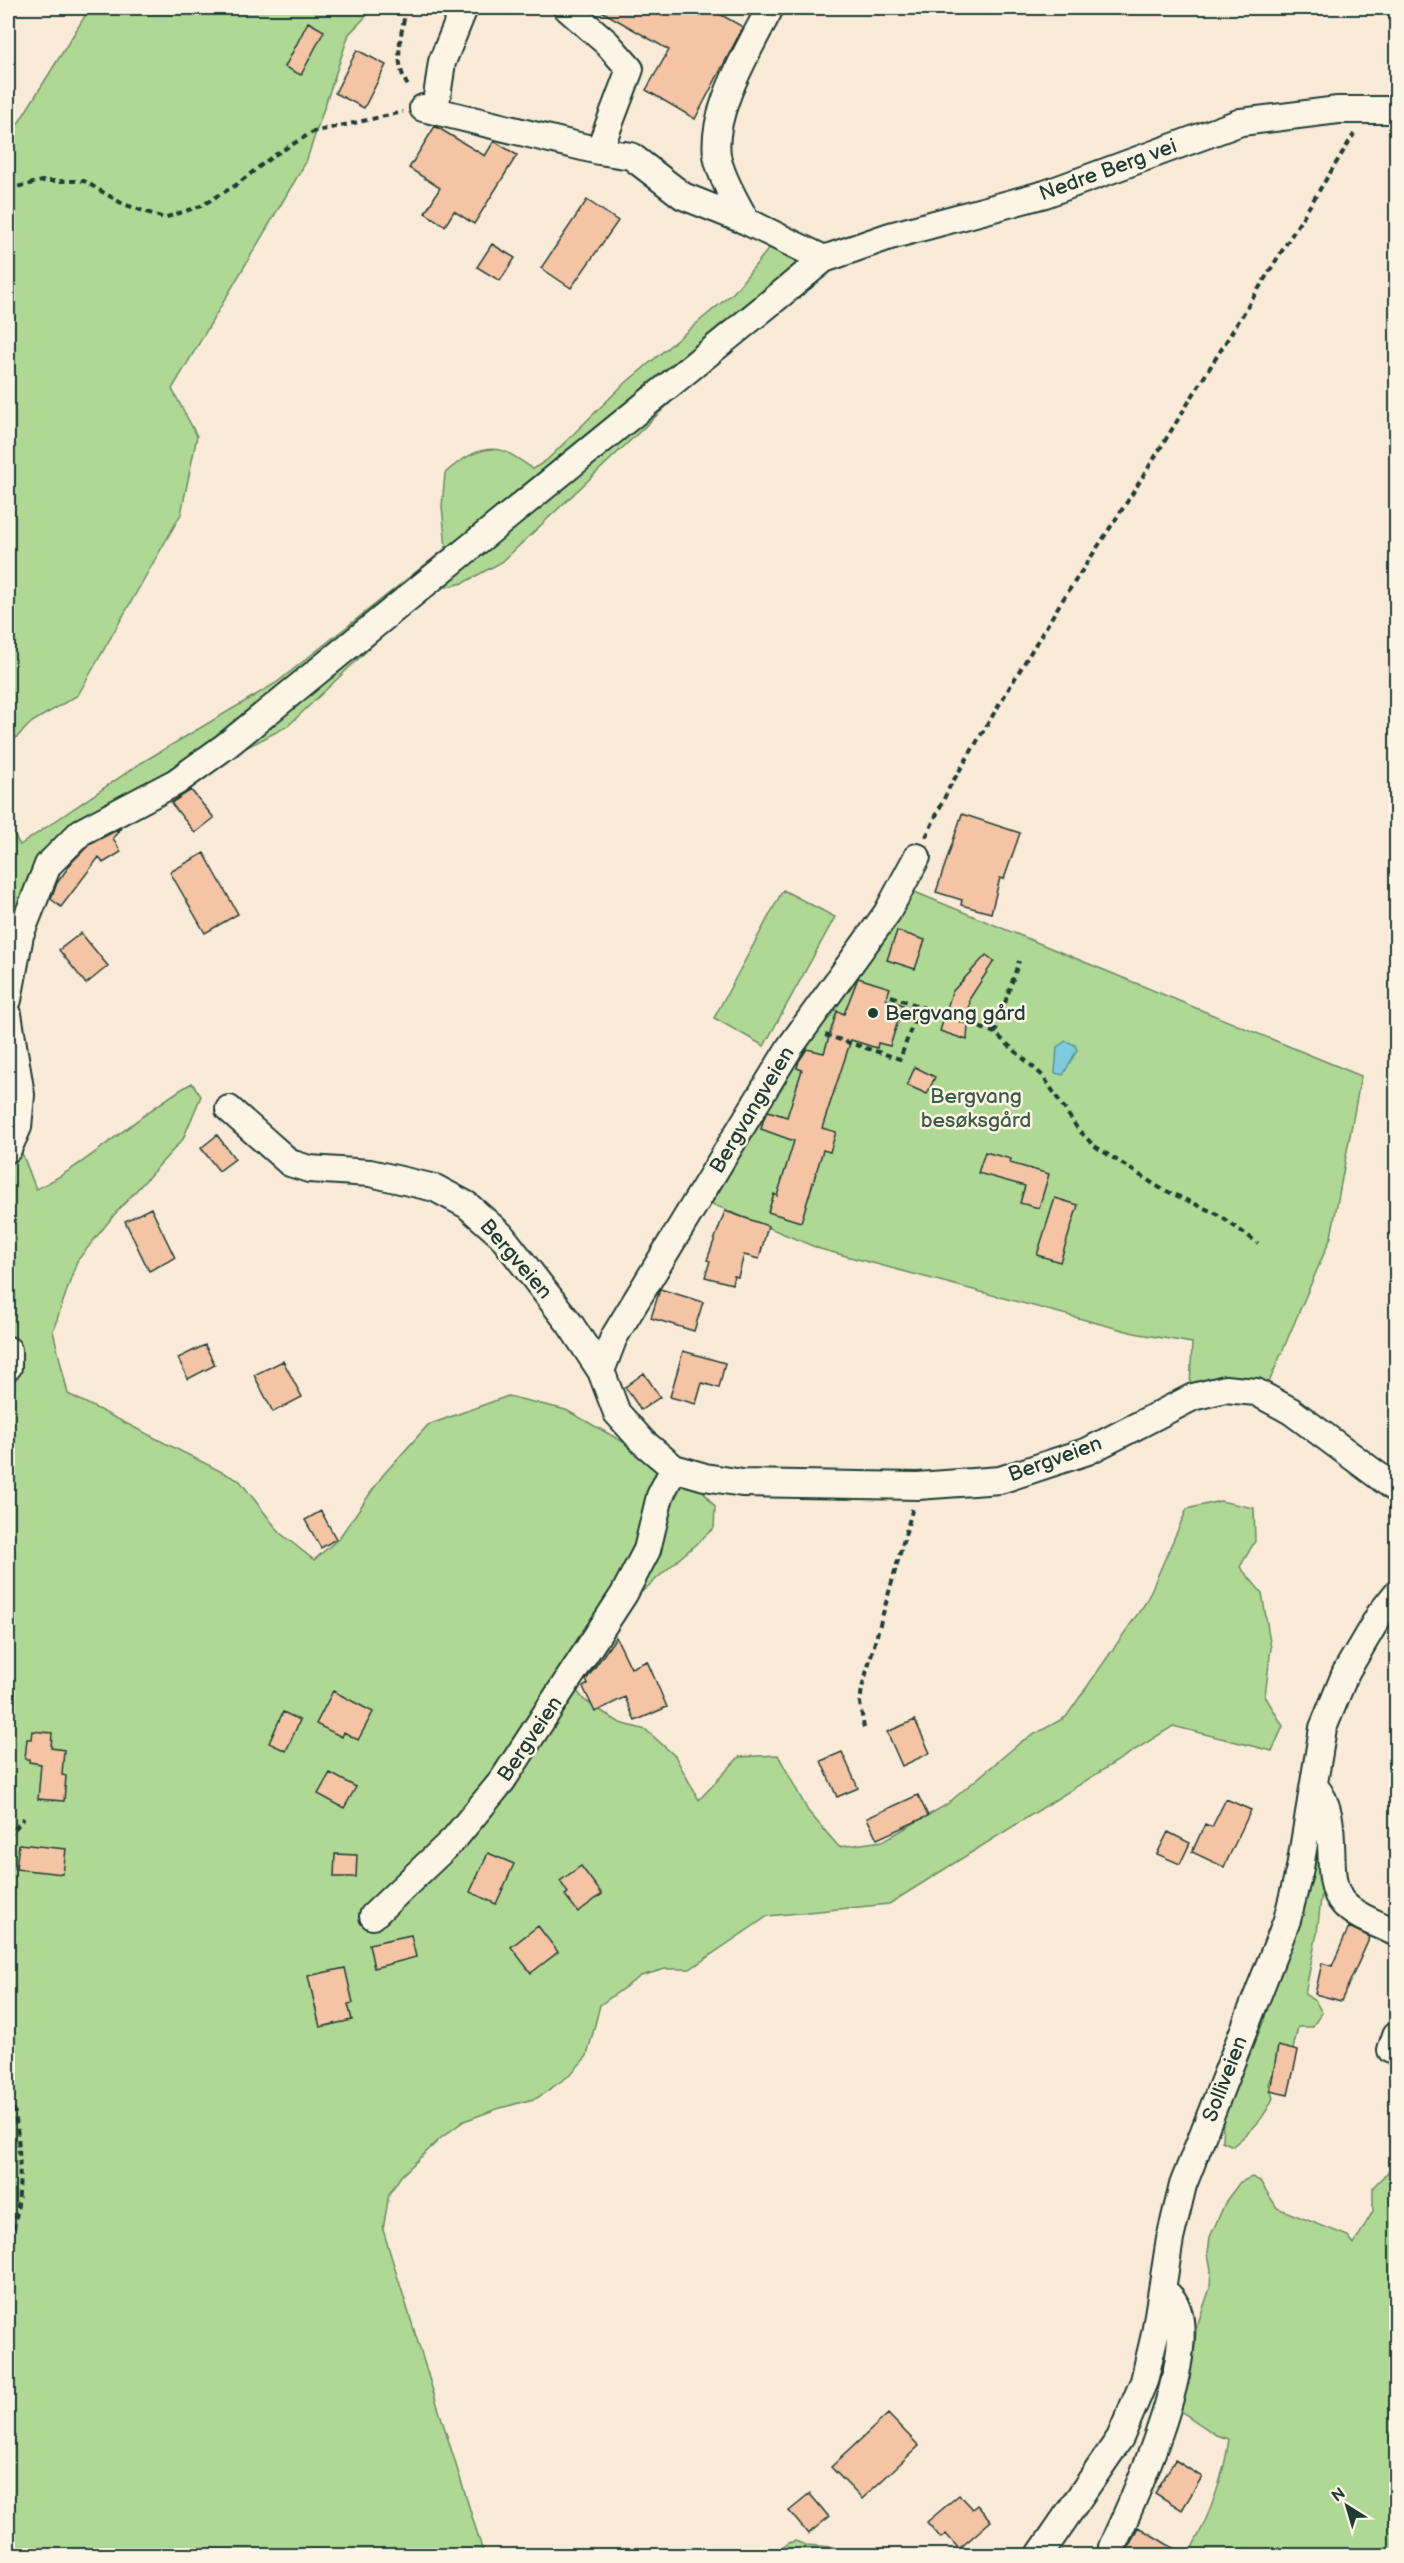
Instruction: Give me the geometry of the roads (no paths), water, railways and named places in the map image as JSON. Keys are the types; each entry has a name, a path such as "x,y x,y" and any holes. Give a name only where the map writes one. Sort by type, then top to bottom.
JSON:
{"street":[{"path":"464,8 442,62 429,109 631,156 683,196 746,221 824,259"},
{"path":"567,8 607,43 630,69 599,150"},
{"path":"746,221 719,166 716,145 718,122 742,63 770,8"},
{"name":"Nedre Berg vei","path":"8,1000 20,935 48,865 81,832 176,782 227,745 824,259 890,236 1045,194 1241,122 1367,109 1396,110"},
{"name":"Bergvangveien","path":"601,1371 614,1337 805,1026 887,913 917,857"},
{"path":"8,1014 21,1095 18,1127 8,1149"},
{"name":"Bergveien","path":"229,1109 290,1163 309,1169 370,1173 435,1188 466,1205 501,1235 570,1324 601,1371 617,1413 643,1442 674,1468 705,1477 742,1482 918,1486 1000,1480 1039,1469 1088,1450 1193,1397 1225,1389 1256,1392 1291,1411 1396,1489"},
{"path":"8,1350 8,1367"},
{"name":"Bergveien","path":"373,1916 454,1839 502,1781 624,1594 647,1551 660,1496 674,1468"},
{"name":"Solliveien","path":"1040,2556 1120,2438 1144,2381 1170,2239 1183,2185 1287,1920 1300,1868 1323,1728 1346,1672 1380,1614 1396,1594"},
{"path":"1314,1786 1324,1797 1329,1810 1335,1886 1339,1899 1360,1916 1396,1933"},
{"path":"1112,2547 1160,2432 1175,2377 1180,2326 1178,2304 1172,2295 1162,2291"}],"water":[{"path":"1066,1041 1075,1045 1077,1050 1063,1075 1055,1073 1057,1047"}],"place":[{"name":"Bergvang gård","path":"873,1013"}],"park label":[{"name":"Bergvang besøksgård","path":"976,1108"}]}
